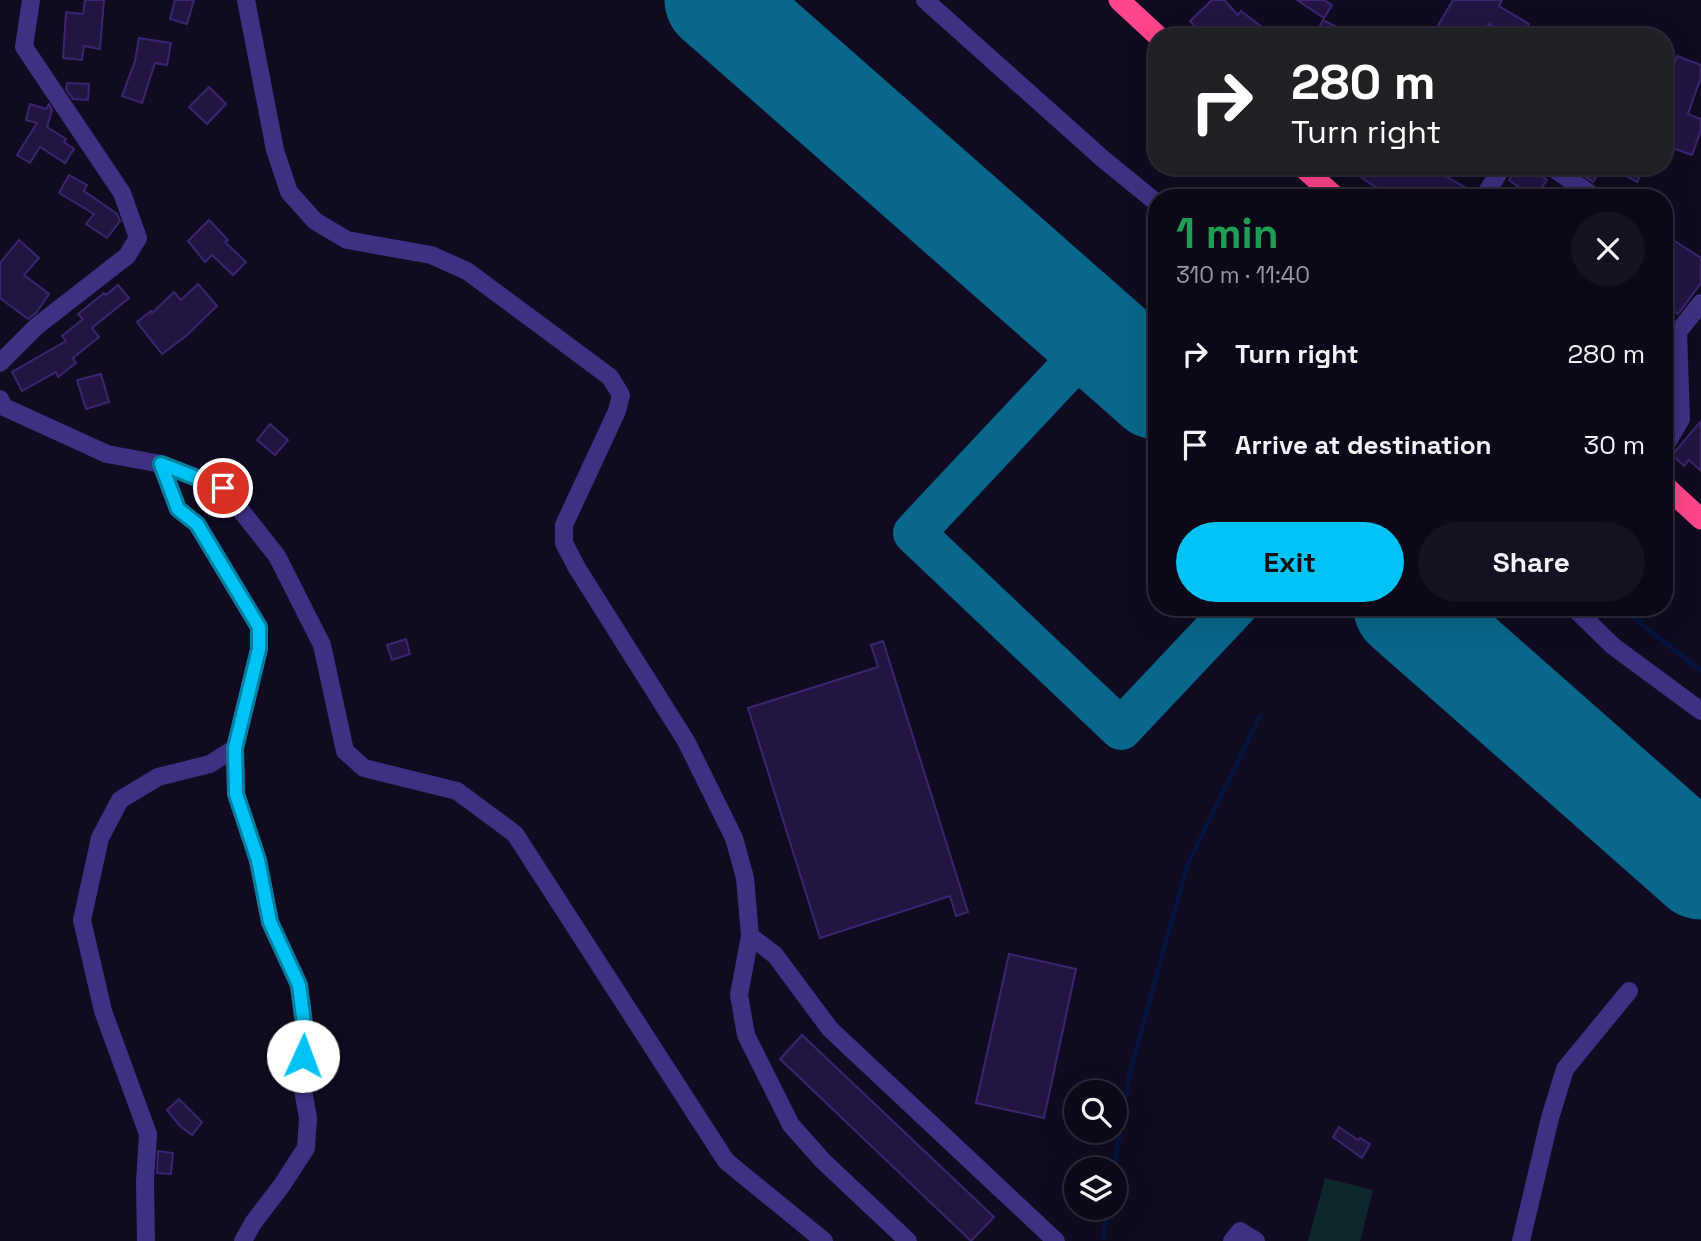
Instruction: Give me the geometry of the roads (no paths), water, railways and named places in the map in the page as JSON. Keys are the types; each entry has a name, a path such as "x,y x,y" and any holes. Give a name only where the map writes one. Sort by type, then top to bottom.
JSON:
{"highway":[{"path":"1119,0 1149,28"},
{"path":"1311,175 1327,189"},
{"path":"1673,493 1701,519"}],"street":[{"path":"0,363 37,326 127,256 138,238 122,193 24,47 31,0"},
{"path":"246,0 275,150 289,192 315,221 346,240 430,255 467,271 610,377 621,395 617,411 564,525 564,542 577,568 686,741 734,838 745,878 750,936 739,995 746,1035 791,1125 823,1161 908,1241"},
{"path":"925,0 1103,159 1148,196"},
{"path":"1563,175 1583,189"},
{"path":"1673,325 1701,303"},
{"path":"1673,345 1681,419 1673,433"},
{"path":"0,399 4,407 107,454 161,464 223,488 277,556 322,645 345,751 364,768 457,791 515,834 726,1161 824,1241"},
{"path":"161,464 178,509 197,524 259,627 259,649 235,748 236,794 258,860 270,922 299,985 306,1040 300,1073 308,1118 306,1148 243,1241"},
{"path":"1582,616 1613,646 1701,711"},
{"path":"146,1241 145,1182 148,1134 103,1011 82,920 100,838 120,800 158,777 210,764 235,748"},
{"path":"750,936 775,955 830,1029 1056,1241"},
{"path":"1521,1241 1550,1118 1565,1069 1629,991"},
{"path":"1232,1241 1240,1231 1256,1241"}],"waterway":[{"path":"1631,616 1701,671"},
{"path":"1116,1157 1130,1072 1187,866 1260,716"},
{"path":"1103,1238 1106,1220"}]}
